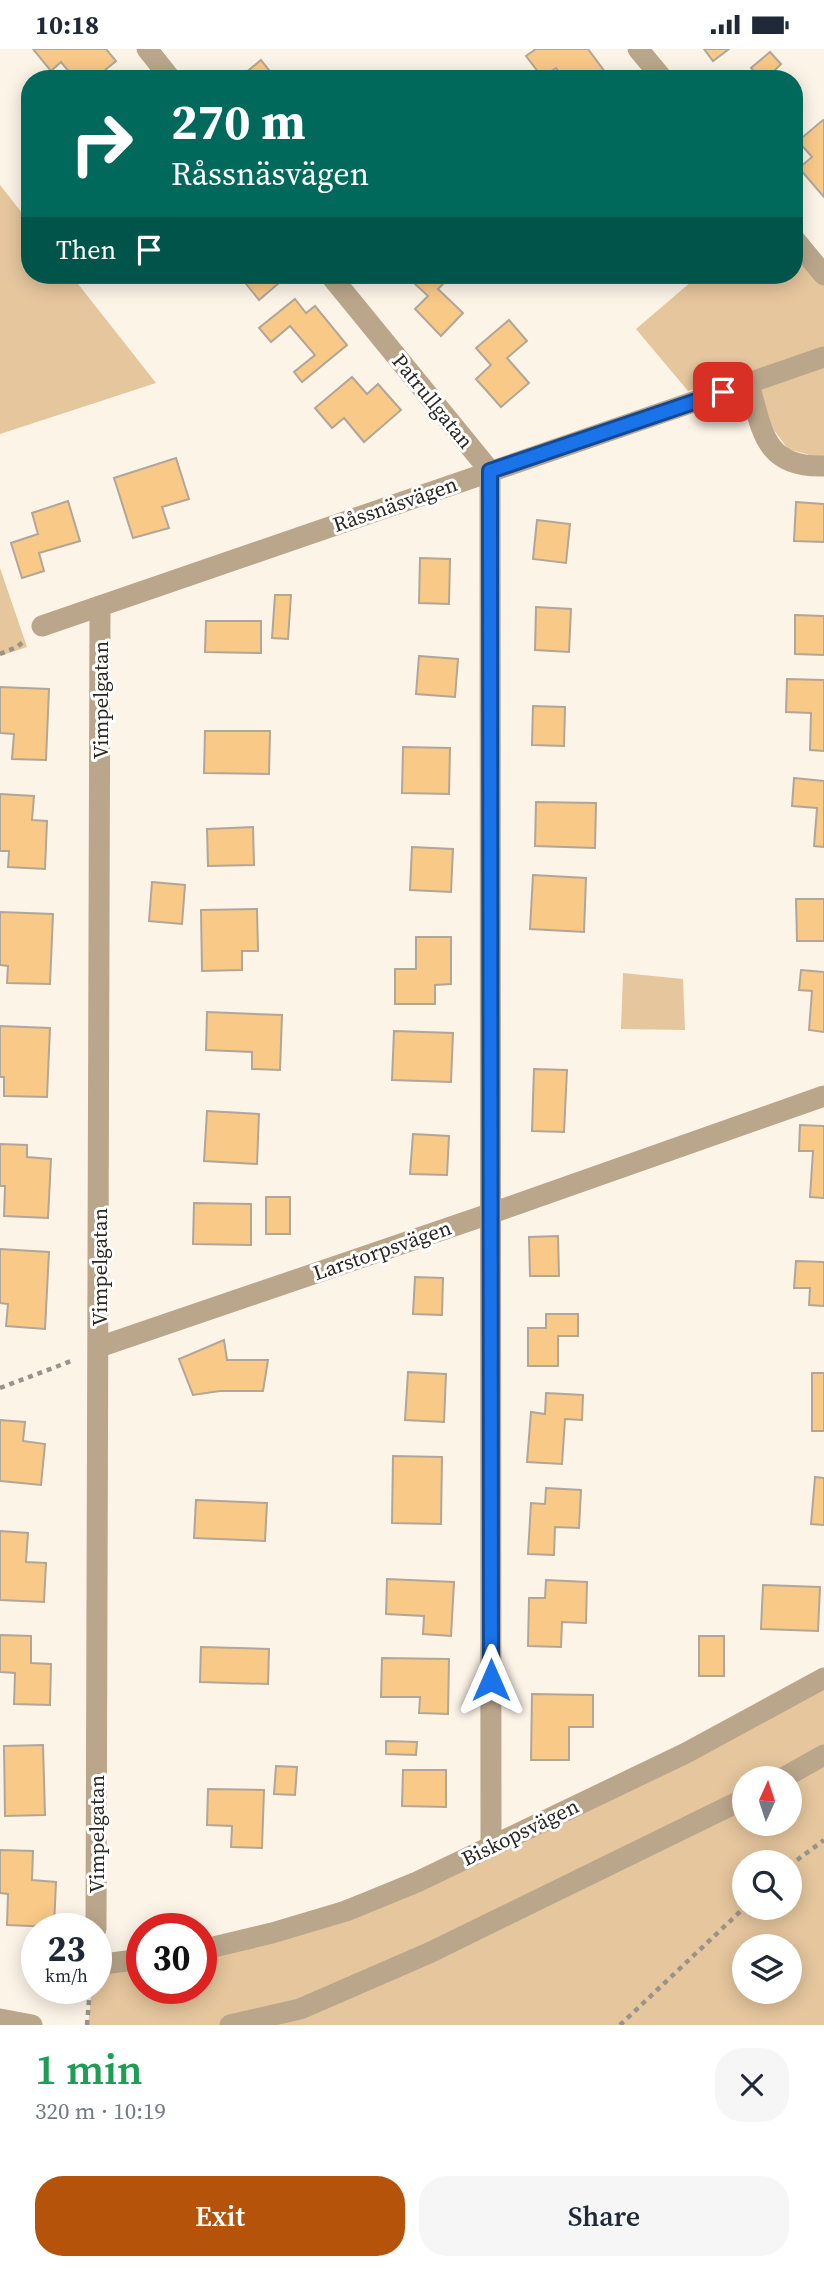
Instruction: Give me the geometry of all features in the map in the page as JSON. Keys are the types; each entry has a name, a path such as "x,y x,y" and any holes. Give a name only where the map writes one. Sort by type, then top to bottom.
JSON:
{"street":[{"path":"147,49 164,70"},
{"path":"638,49 656,70"},
{"path":"803,250 824,275"},
{"name":"Patrullgatan","path":"337,284 490,471"},
{"name":"Råssnäsvägen","path":"42,626 824,357"},
{"path":"749,383 770,446 789,463 824,466"},
{"path":"490,471 491,1845"},
{"name":"Vimpelgatan","path":"96,1913 100,605"},
{"name":"Larstorpsvägen","path":"99,1347 824,1096"},
{"name":"Biskopsvägen","path":"217,1946 346,1911 417,1882 686,1753 824,1678"},
{"path":"802,1767 824,1755"},
{"path":"230,2025 300,2009 429,1953 732,1805"},
{"path":"0,2019 32,2025"}],"path":[{"path":"0,1388 65,1365 99,1347"},
{"path":"802,1857 824,1840"},
{"path":"620,2025 732,1919"},
{"path":"87,2025 89,2004"}],"shaded area":[{"path":"0,185 21,212 21,284 78,284 156,383 0,434"},
{"path":"803,233 824,259 824,459 788,449 767,421 756,370 688,391 636,329 688,284 803,284"},
{"path":"0,568 27,647 0,656"},
{"path":"623,973 683,979 685,1030 621,1029"},
{"path":"824,1671 824,2025 88,2025 90,2004 112,2004 112,1966 126,1962 126,2004 217,2004 217,1941 262,1931 497,1843"}],"building":[{"path":"33,49 106,49 116,61 105,70 68,70 61,62 50,70"},
{"path":"536,49 588,49 604,70 537,70 526,56"},
{"path":"704,49 729,49 713,61"},
{"path":"770,52 781,64 775,70 751,68"},
{"path":"261,60 269,70 249,70"},
{"path":"824,121 824,197 803,173 803,165 812,157 803,147 803,137"},
{"path":"246,284 278,284 259,300"},
{"path":"415,284 443,284 438,289 463,313 441,336 415,309 428,296"},
{"path":"295,299 306,313 315,306 347,345 302,382 294,372 315,355 290,326 271,342 259,328"},
{"path":"509,320 527,341 507,358 529,383 501,407 476,379 491,365 476,348"},
{"path":"352,377 367,394 378,384 401,410 364,442 344,418 332,428 315,408"},
{"path":"176,458 189,499 162,507 169,528 133,538 114,478"},
{"path":"68,501 80,541 39,553 44,571 22,578 11,543 38,534 32,513"},
{"path":"796,502 824,504 824,542 794,541"},
{"path":"537,520 570,524 566,563 533,559"},
{"path":"420,558 450,559 449,604 419,603"},
{"path":"275,595 291,595 288,639 272,638"},
{"path":"536,607 571,609 569,652 535,650"},
{"path":"795,615 824,616 824,655 795,654"},
{"path":"206,621 261,621 261,653 205,652"},
{"path":"419,656 458,659 455,697 416,694"},
{"path":"787,679 824,680 824,751 810,750 811,713 786,712"},
{"path":"0,687 49,689 46,760 12,759 14,734 0,733"},
{"path":"533,706 565,707 564,746 532,745"},
{"path":"205,731 270,731 269,774 204,773"},
{"path":"403,747 450,748 449,794 402,793"},
{"path":"794,778 824,781 824,847 814,846 817,808 792,806"},
{"path":"0,794 34,796 32,820 47,821 45,869 8,867 9,851 0,851"},
{"path":"536,802 596,803 595,848 535,846"},
{"path":"253,827 254,865 208,866 207,829"},
{"path":"412,847 453,849 451,892 410,890"},
{"path":"533,875 586,878 584,932 530,929"},
{"path":"152,882 185,885 182,924 149,921"},
{"path":"796,899 824,899 824,941 797,941"},
{"path":"257,909 258,951 242,951 242,970 202,971 201,910"},
{"path":"0,912 53,914 50,984 7,983 8,966 0,965"},
{"path":"416,937 451,937 451,984 435,985 435,1004 395,1004 395,969 416,969"},
{"path":"801,970 824,972 824,1032 809,1030 812,991 799,990"},
{"path":"207,1012 282,1015 280,1070 252,1069 252,1052 206,1050"},
{"path":"0,1026 50,1028 47,1097 4,1096 4,1077 0,1077"},
{"path":"394,1031 453,1033 451,1082 392,1080"},
{"path":"534,1069 567,1070 564,1132 532,1131"},
{"path":"207,1111 259,1114 257,1164 204,1161"},
{"path":"800,1125 824,1126 824,1198 810,1197 813,1151 799,1151"},
{"path":"413,1134 449,1136 447,1175 410,1174"},
{"path":"0,1144 27,1145 27,1157 51,1159 48,1218 4,1216 5,1186 0,1186"},
{"path":"266,1197 290,1197 290,1234 266,1234"},
{"path":"194,1203 251,1204 251,1245 193,1244"},
{"path":"558,1236 559,1276 530,1276 529,1237"},
{"path":"0,1249 49,1252 45,1329 6,1326 8,1304 0,1303"},
{"path":"796,1261 824,1262 824,1306 809,1305 810,1288 794,1288"},
{"path":"415,1277 443,1278 442,1315 413,1314"},
{"path":"546,1314 578,1314 578,1336 558,1336 558,1366 528,1366 528,1328 546,1328"},
{"path":"224,1340 227,1360 268,1360 263,1391 220,1391 193,1395 179,1359"},
{"path":"408,1372 446,1374 444,1422 405,1420"},
{"path":"812,1373 824,1373 824,1431 812,1431"},
{"path":"546,1393 583,1395 582,1420 565,1419 562,1464 527,1462 531,1412 545,1414"},
{"path":"0,1420 25,1422 23,1441 45,1444 41,1485 0,1481"},
{"path":"393,1456 442,1457 441,1524 392,1523"},
{"path":"815,1477 824,1478 824,1525 811,1524"},
{"path":"546,1488 581,1490 579,1528 555,1527 554,1555 528,1554 531,1503 545,1504"},
{"path":"196,1500 267,1503 265,1541 194,1538"},
{"path":"0,1531 28,1533 26,1562 46,1563 44,1602 0,1600"},
{"path":"387,1579 454,1582 451,1636 423,1634 424,1616 386,1614"},
{"path":"546,1580 587,1582 586,1623 562,1622 561,1647 528,1646 529,1598 545,1598"},
{"path":"763,1585 820,1587 818,1631 761,1629"},
{"path":"0,1635 31,1636 31,1663 51,1664 50,1705 14,1704 15,1673 0,1672"},
{"path":"699,1636 724,1636 724,1676 699,1676"},
{"path":"201,1647 269,1649 268,1684 200,1682"},
{"path":"382,1658 449,1659 448,1714 419,1713 420,1697 381,1697"},
{"path":"532,1694 593,1695 593,1727 569,1727 569,1760 531,1760"},
{"path":"386,1741 417,1742 416,1755 386,1754"},
{"path":"43,1745 45,1815 5,1816 4,1746"},
{"path":"276,1766 297,1767 295,1795 274,1794"},
{"path":"403,1770 446,1770 446,1807 402,1806"},
{"path":"208,1789 264,1790 262,1848 231,1847 232,1826 207,1825"},
{"path":"0,1850 33,1851 32,1880 56,1882 55,1913 21,1913 21,1926 7,1925 8,1894 0,1893"}],"route":[{"path":"491,1680 490,471 723,392"}]}
